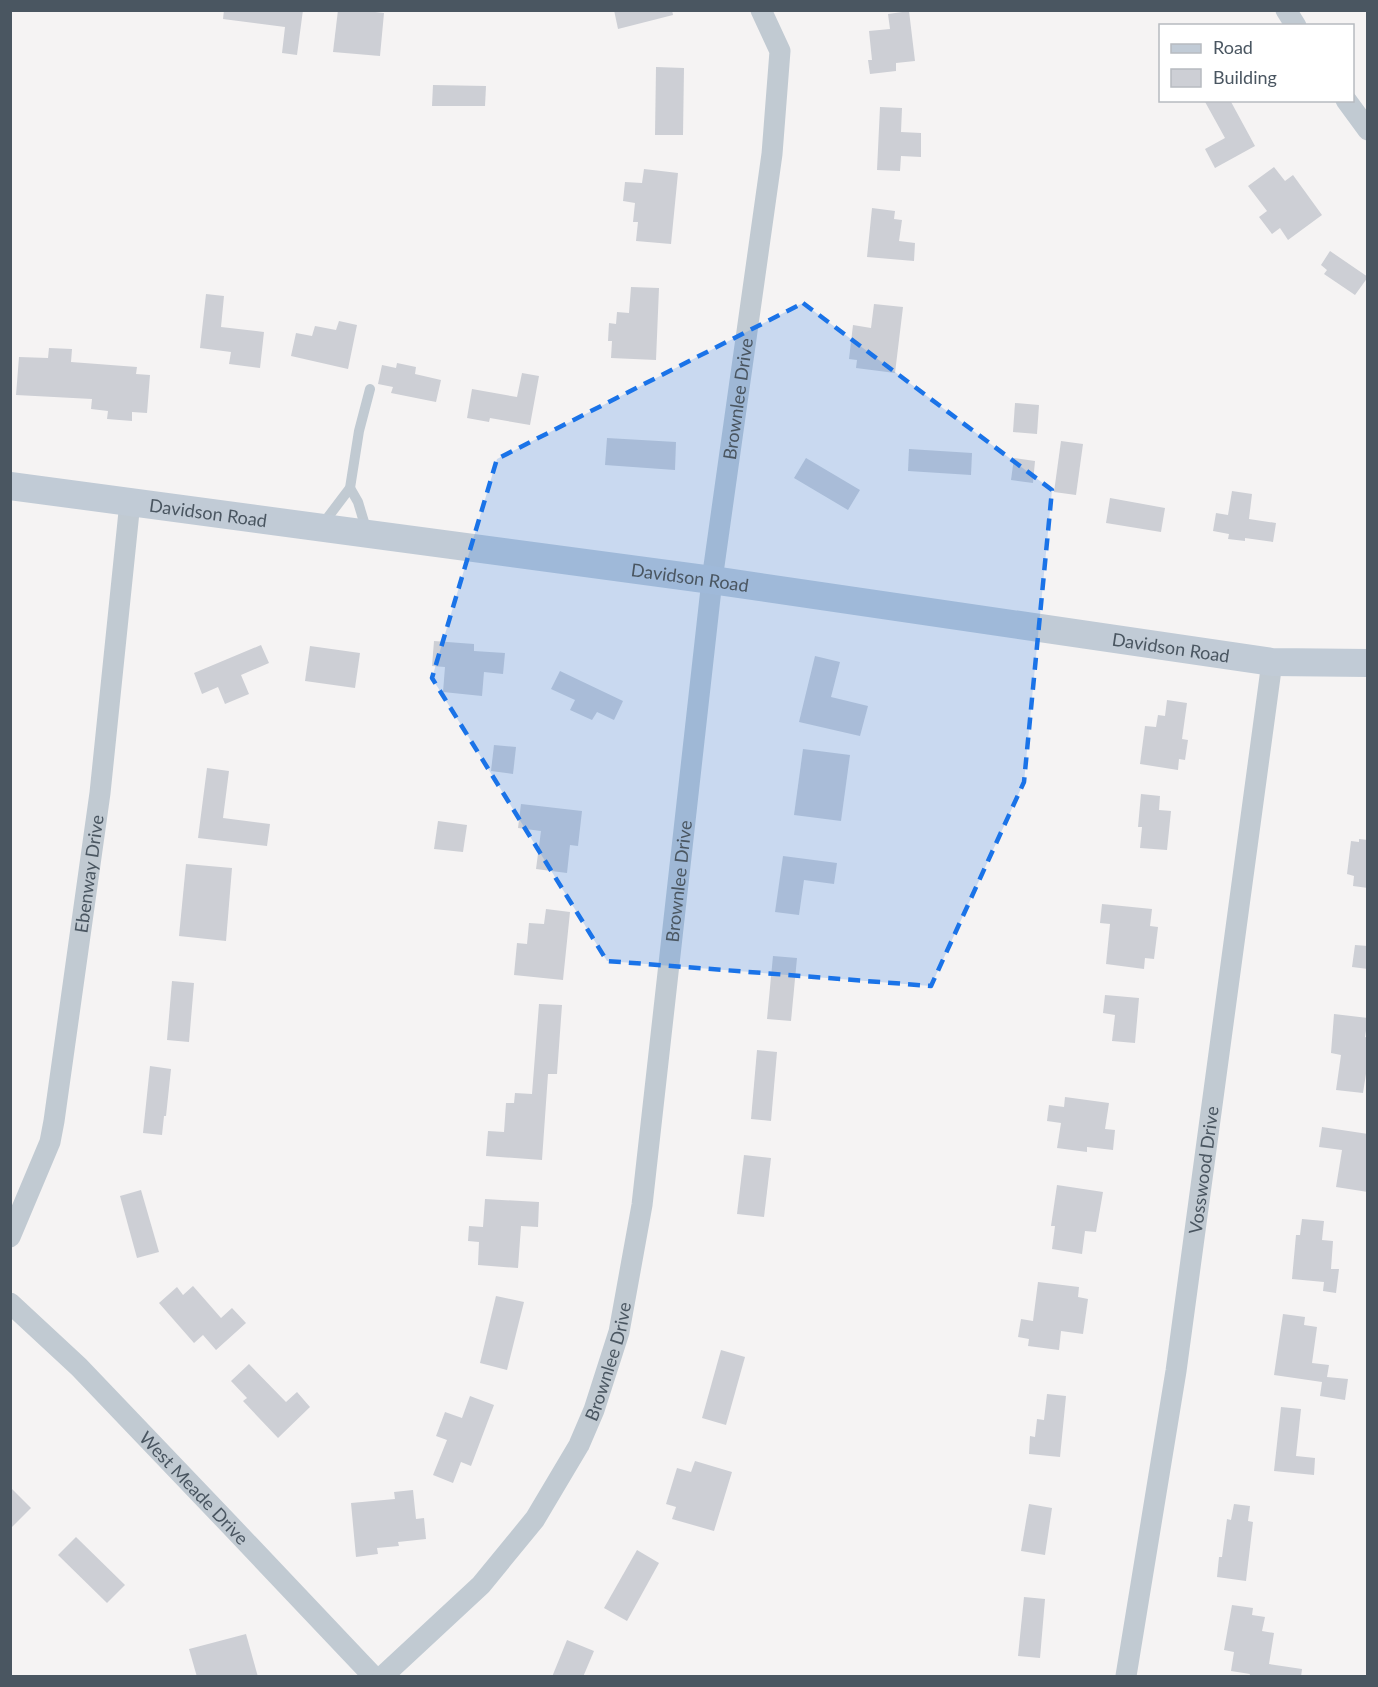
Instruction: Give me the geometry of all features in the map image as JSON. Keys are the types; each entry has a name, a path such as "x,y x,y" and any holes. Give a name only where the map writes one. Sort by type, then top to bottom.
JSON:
{"street":[{"name":"Brownlee Drive","path":"383,1677 481,1585 535,1518 579,1445 594,1410 619,1332 642,1206 712,580 772,154 780,51 761,10"},
{"path":"1286,10 1295,24"},
{"path":"1347,102 1368,130"},
{"name":"Davidson Road","path":"10,486 712,580 1272,662 1368,663"},
{"name":"Ebenway Drive","path":"10,1237 50,1142 54,1121 100,793 130,502"},
{"name":"Vosswood Drive","path":"1126,1677 1176,1371 1272,662"},
{"name":"West Meade Drive","path":"10,1303 79,1366 373,1677"}],"lane":[{"path":"320,528 350,488 359,431 370,389"},
{"path":"350,488 358,502 368,534"}],"highlighted area":[{"path":"803,303 1052,490 1024,782 931,986 607,961 432,678 497,459"}],"building":[{"path":"224,10 303,10 297,55 282,53 285,27 223,19"},
{"path":"338,10 384,13 380,56 333,52"},
{"path":"614,10 672,10 673,15 618,29"},
{"path":"909,11 915,61 896,63 896,71 870,74 868,60 872,60 869,31 890,29 888,14"},
{"path":"656,67 684,68 683,135 655,135"},
{"path":"433,85 486,86 485,106 432,106"},
{"path":"1205,102 1231,102 1255,146 1215,168 1205,149 1225,138"},
{"path":"880,107 902,108 901,132 921,133 921,157 901,156 900,171 877,170"},
{"path":"1274,167 1285,181 1293,175 1322,215 1288,240 1280,228 1272,234 1259,217 1267,211 1248,186"},
{"path":"644,169 678,173 671,244 636,241 638,222 633,222 635,203 623,201 625,182 642,183"},
{"path":"872,208 895,211 894,219 902,220 899,241 915,243 914,261 867,257"},
{"path":"1330,251 1368,277 1355,295 1324,274 1327,270 1321,265"},
{"path":"631,287 659,288 656,360 611,358 612,341 608,341 609,323 616,324 617,312 629,313"},
{"path":"206,294 224,296 221,327 264,332 260,368 229,364 231,352 200,348"},
{"path":"874,304 903,307 895,373 856,368 857,360 849,359 853,325 871,328"},
{"path":"339,321 357,325 348,369 291,356 296,333 312,336 315,326 336,330"},
{"path":"49,348 72,349 71,362 137,367 136,374 150,375 147,413 132,412 132,421 107,419 108,411 91,409 92,399 16,395 19,357 48,358"},
{"path":"397,363 416,367 415,374 441,380 436,402 391,393 393,387 378,384 382,365 396,368"},
{"path":"522,373 539,376 530,425 490,418 489,422 467,418 472,389 517,397"},
{"path":"1015,403 1039,405 1037,434 1013,432"},
{"path":"607,438 676,442 675,470 605,465"},
{"path":"1061,441 1083,444 1076,495 1054,492"},
{"path":"909,449 972,453 971,475 908,471"},
{"path":"806,458 860,490 848,510 794,478"},
{"path":"1014,458 1035,461 1033,483 1011,480"},
{"path":"1232,491 1252,494 1249,519 1276,523 1273,542 1245,538 1245,541 1228,539 1229,534 1213,531 1216,513 1228,515"},
{"path":"1110,498 1165,508 1161,532 1106,523"},
{"path":"434,641 474,644 474,651 505,653 503,674 484,672 482,696 443,692 445,667 432,666"},
{"path":"261,645 269,663 241,675 249,694 225,704 218,687 202,694 194,673"},
{"path":"310,646 360,653 355,688 305,681"},
{"path":"815,656 840,662 831,697 868,706 860,736 799,722"},
{"path":"560,671 623,701 614,720 597,712 592,720 570,710 575,700 551,689"},
{"path":"1167,700 1187,703 1182,739 1188,740 1185,760 1179,759 1178,770 1140,764 1145,726 1156,727 1158,715 1165,716"},
{"path":"494,745 516,747 513,774 491,771"},
{"path":"803,749 850,755 841,821 794,815"},
{"path":"207,768 229,771 223,818 270,824 267,846 198,838"},
{"path":"1141,794 1160,796 1159,810 1171,811 1167,850 1140,848 1142,827 1138,827"},
{"path":"521,804 582,811 578,846 570,845 567,873 536,869 541,831 518,828"},
{"path":"438,821 467,825 463,852 434,849"},
{"path":"1359,839 1368,840 1368,888 1353,886 1354,876 1347,874 1351,841 1359,842"},
{"path":"783,856 837,863 834,884 804,880 799,915 775,912"},
{"path":"186,864 232,868 226,941 179,936"},
{"path":"1102,904 1152,909 1150,926 1158,927 1154,959 1145,958 1144,969 1106,964 1110,924 1100,923"},
{"path":"546,909 570,912 563,980 514,975 517,943 527,944 529,923 544,924"},
{"path":"1355,945 1368,946 1368,969 1352,967"},
{"path":"773,956 797,958 791,1021 767,1019"},
{"path":"172,981 194,983 189,1042 167,1040"},
{"path":"1105,995 1139,998 1135,1043 1112,1041 1115,1015 1103,1013"},
{"path":"539,1004 562,1005 557,1074 548,1074 542,1160 486,1156 488,1131 504,1132 506,1103 514,1103 515,1093 532,1094"},
{"path":"1334,1014 1368,1018 1365,1037 1368,1038 1368,1061 1363,1093 1336,1090 1341,1055 1331,1053"},
{"path":"757,1050 777,1052 771,1121 751,1119"},
{"path":"150,1066 171,1069 162,1135 143,1133"},
{"path":"1065,1097 1109,1103 1105,1129 1115,1130 1113,1150 1087,1147 1087,1152 1057,1148 1061,1123 1047,1121 1049,1105 1064,1107"},
{"path":"1322,1127 1368,1134 1368,1192 1336,1187 1342,1150 1319,1147"},
{"path":"744,1155 771,1158 764,1217 737,1214"},
{"path":"1057,1185 1103,1192 1096,1232 1085,1231 1082,1254 1052,1249 1055,1226 1051,1226"},
{"path":"141,1190 159,1252 137,1258 120,1196"},
{"path":"485,1199 539,1202 538,1227 521,1226 518,1268 478,1265 479,1242 468,1241 469,1226 483,1227"},
{"path":"1302,1219 1324,1221 1322,1240 1333,1241 1331,1269 1339,1269 1336,1293 1323,1291 1324,1282 1292,1279 1296,1235 1300,1235"},
{"path":"1038,1282 1079,1287 1078,1297 1088,1299 1083,1334 1061,1331 1059,1350 1028,1346 1029,1339 1018,1337 1021,1319 1033,1321"},
{"path":"193,1286 221,1318 232,1308 246,1323 216,1350 203,1335 194,1343 159,1303 177,1287 183,1295"},
{"path":"496,1296 524,1302 507,1370 480,1363"},
{"path":"1283,1314 1305,1317 1304,1325 1317,1327 1312,1363 1329,1365 1327,1377 1348,1379 1345,1400 1320,1396 1322,1382 1274,1375"},
{"path":"721,1350 745,1357 726,1425 702,1418"},
{"path":"249,1364 286,1402 297,1392 310,1407 278,1438 243,1401 247,1398 231,1381"},
{"path":"1047,1394 1066,1396 1060,1457 1029,1454 1030,1436 1035,1437 1037,1419 1044,1420"},
{"path":"470,1396 494,1405 471,1466 461,1462 453,1483 433,1475 447,1440 436,1436 445,1412 462,1418"},
{"path":"1281,1407 1301,1409 1296,1456 1315,1458 1314,1475 1274,1471"},
{"path":"695,1461 732,1472 714,1531 672,1519 676,1507 666,1504 677,1468 691,1472"},
{"path":"10,1487 31,1508 10,1529"},
{"path":"413,1490 416,1519 424,1518 426,1539 398,1542 399,1546 377,1548 378,1554 356,1557 351,1503 395,1499 394,1492"},
{"path":"1029,1504 1052,1508 1045,1555 1021,1551"},
{"path":"1234,1504 1250,1506 1248,1521 1253,1522 1246,1581 1217,1577 1227,1519 1231,1520"},
{"path":"76,1537 125,1585 107,1603 58,1555"},
{"path":"637,1550 659,1563 627,1621 604,1608"},
{"path":"1024,1597 1045,1599 1040,1658 1018,1656"},
{"path":"1232,1605 1253,1608 1252,1615 1265,1617 1262,1631 1274,1633 1269,1664 1302,1669 1301,1677 1249,1677 1250,1674 1231,1671 1234,1652 1224,1650"},
{"path":"246,1634 258,1677 197,1677 189,1649"},
{"path":"567,1640 594,1651 583,1677 552,1677"}]}
